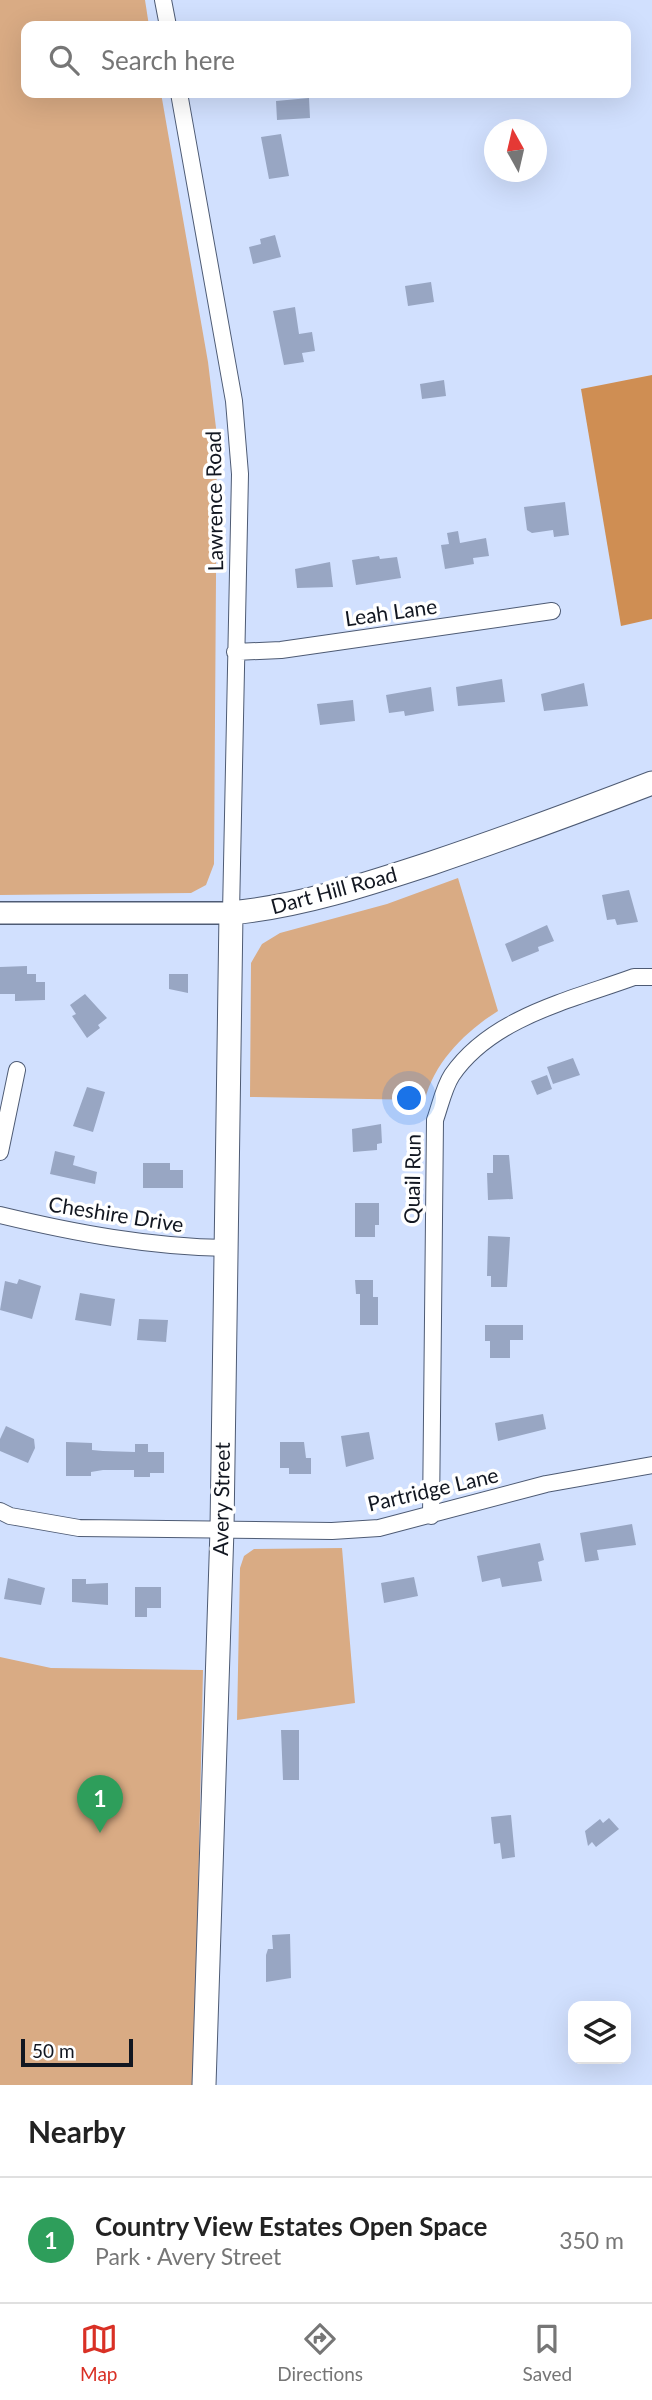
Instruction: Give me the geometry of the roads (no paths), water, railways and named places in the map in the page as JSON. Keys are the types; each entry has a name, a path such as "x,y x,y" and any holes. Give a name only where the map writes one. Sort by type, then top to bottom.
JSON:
{"main road":[{"name":"Dart Hill Road","path":"231,913 275,909 339,894 522,833 652,783"},
{"name":"Avery Street","path":"204,2085 222,1529 231,913"}],"street":[{"path":"163,0 167,21"},
{"name":"Lawrence Road","path":"180,98 234,401 240,474 231,913"},
{"name":"Leah Lane","path":"235,652 281,650 552,611"},
{"name":"Dart Hill Road","path":"0,913 231,913"},
{"name":"Quail Run","path":"431,1516 435,1120 451,1076 485,1038 527,1017 634,977 652,977"},
{"path":"0,1152 18,1070"},
{"name":"Cheshire Drive","path":"0,1215 74,1233 184,1247 227,1248"},
{"name":"Partridge Lane","path":"0,1511 10,1516 79,1528 379,1528 546,1484 652,1465"}],"place":[{"name":"Country View Estates Open Space","path":"100,1833"}]}
